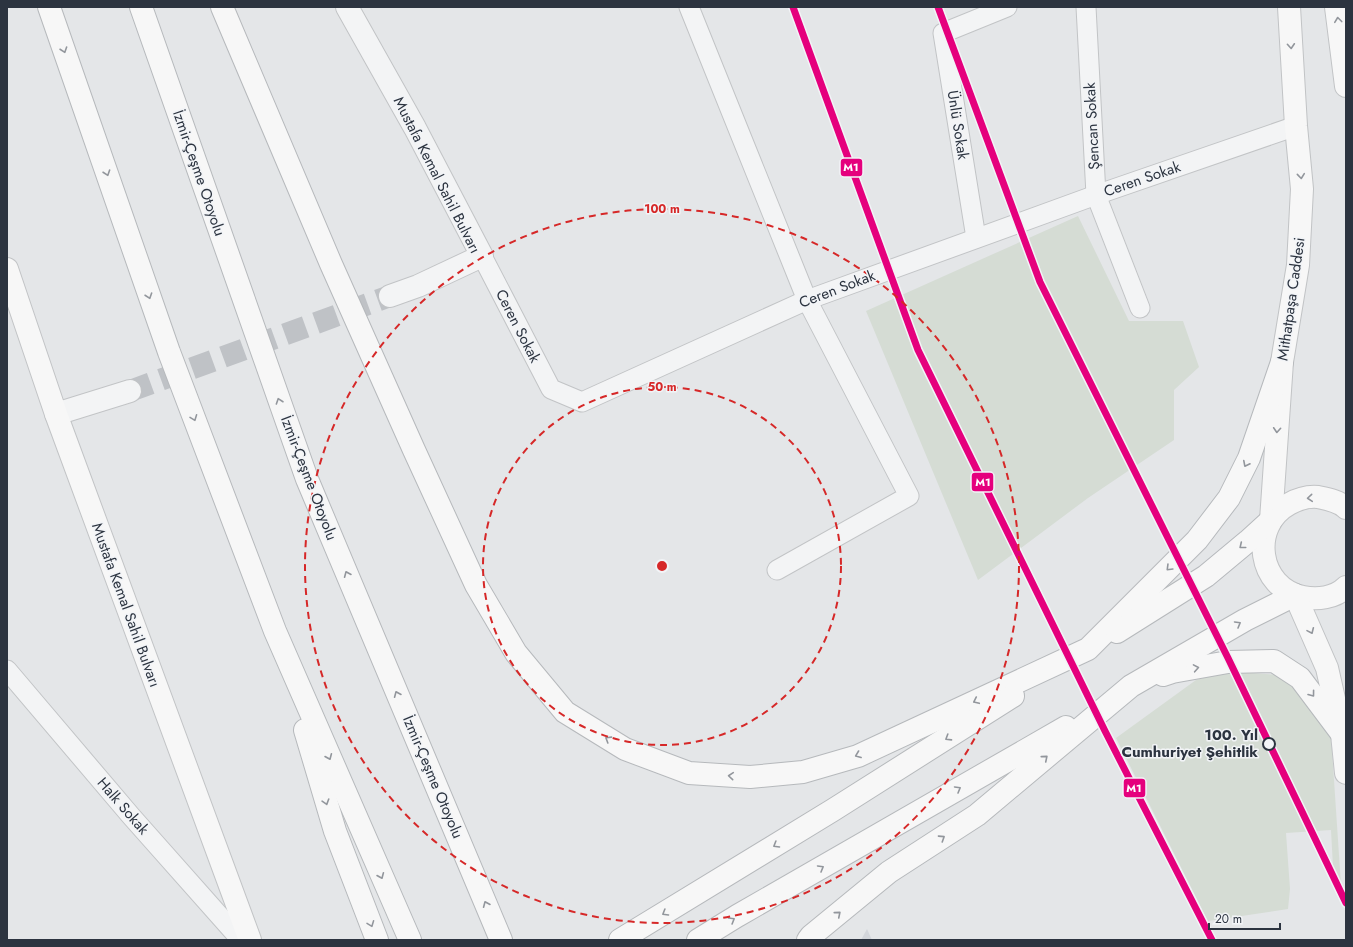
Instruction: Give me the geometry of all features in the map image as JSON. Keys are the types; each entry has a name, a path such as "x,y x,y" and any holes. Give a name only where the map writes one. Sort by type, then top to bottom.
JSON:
{"main road":[{"path":"49,7 169,352 275,631 410,940"},
{"name":"İzmir-Çeşme Otoyolu","path":"140,7 307,479 501,940"},
{"path":"222,7 331,264 476,585 516,653 565,712 625,749 689,772 750,778 803,772 858,756 1088,650 1197,540 1229,498 1249,458 1282,362"},
{"name":"Mithatpaşa Caddesi","path":"1271,520 1282,362 1298,265 1302,189 1296,126 1289,7"},
{"path":"1336,7 1346,86"},
{"name":"Mustafa Kemal Sahil Bulvarı","path":"7,268 56,414 250,940"},
{"path":"620,940 833,810 1206,576 1248,541 1282,508 1296,500 1312,496 1328,498 1346,508"},
{"path":"1271,520 1265,533 1263,548 1265,563 1272,577 1282,588 1295,595 1312,599 1328,597 1344,590 1346,587"},
{"path":"698,940 1245,620 1295,595"},
{"path":"1295,595 1327,668 1342,734 1346,773"},
{"path":"275,631 335,831 377,940"},
{"path":"808,940 889,872 977,816 1123,692 1172,672 1228,662 1274,661 1300,678 1342,734"}],"street":[{"name":"Mustafa Kemal Sahil Bulvarı","path":"347,7 415,128 482,256 418,286 390,296"},
{"path":"689,7 807,300 909,496 777,570"},
{"name":"Ünlü Sokak","path":"976,238 943,33 1007,7"},
{"name":"Şencan Sokak","path":"1086,7 1096,194 1140,308"},
{"name":"Ceren Sokak","path":"482,256 550,389 582,402 807,300 1096,194 1296,126"},
{"path":"56,414 130,391"},
{"name":"Halk Sokak","path":"7,670 131,816 241,940"}],"shaded area":[{"path":"1078,216 1129,321 1183,321 1199,367 1174,390 1174,440 1088,498 978,580 866,311"},
{"path":"1228,671 1278,675 1309,699 1331,735 1341,885 1334,886 1331,830 1286,833 1290,889 1288,909 1208,921 1116,738 1196,680"},
{"path":"867,929 872,940 861,940"}],"tunnel":[{"path":"130,391 390,296"}],"transit line":[{"name":"M1","path":"793,7 918,350 1105,731 1212,940"},
{"name":"M1","path":"938,7 1040,282 1228,658 1346,903"}],"place":[{"name":"100. Yıl Cumhuriyet Şehitlik","path":"1269,744"}]}
